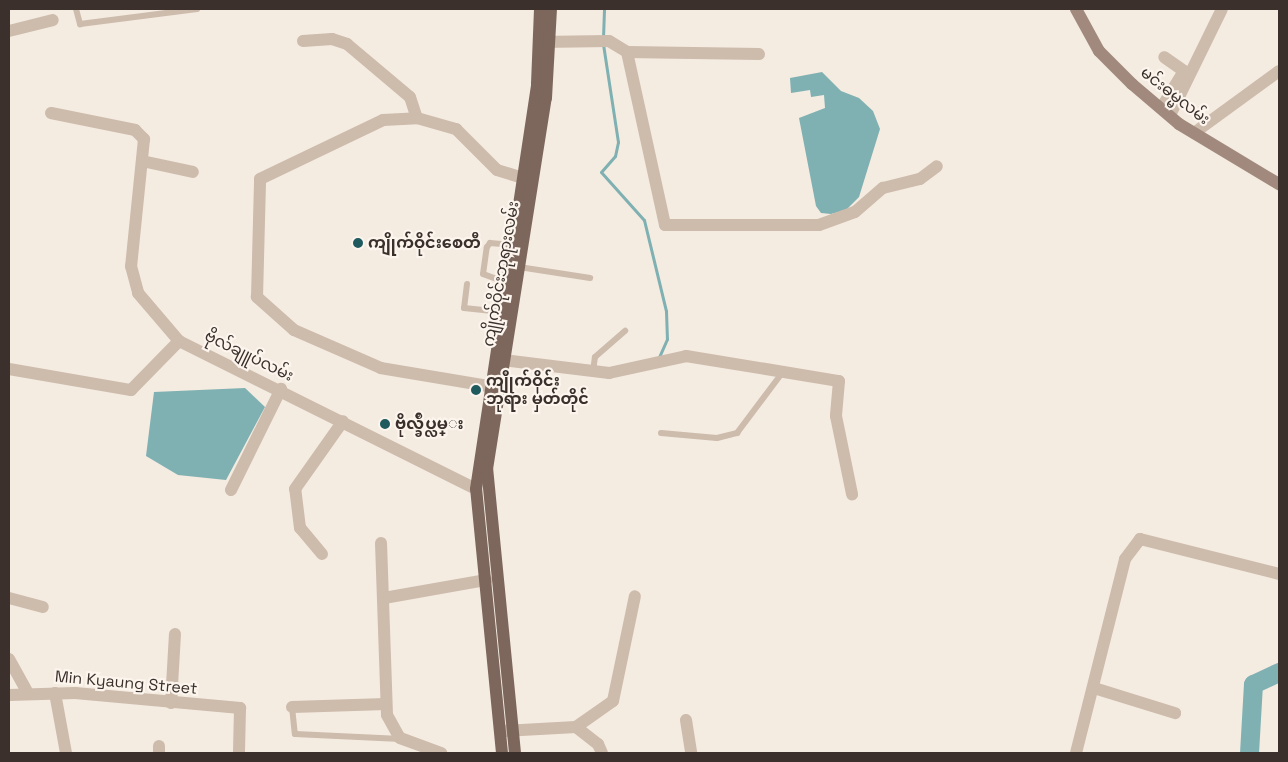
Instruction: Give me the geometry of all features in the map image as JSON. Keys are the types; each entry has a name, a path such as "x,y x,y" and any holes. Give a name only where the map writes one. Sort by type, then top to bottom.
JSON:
{"main road":[{"name":"ကျိုက်ဝိုင်းဘုရားလမ်း","path":"515,753 507,731 492,579 487,470 504,360 514,267 545,42 540,9"},
{"name":"ကျိုက်ဝိုင်းဘုရားလမ်း","path":"492,579 476,489 488,386 505,282 514,267 511,246 551,9"},
{"name":"မင်းဓမ္မလမ်း","path":"1076,9 1099,52 1166,111 1194,133 1279,184"},
{"name":"ကျိုက်ဝိုင်းဘုရားလမ်း","path":"502,753 507,731"}],"street":[{"path":"1166,111 1222,9"},
{"path":"9,32 53,20"},
{"path":"303,41 346,44 410,97 417,118"},
{"path":"545,42 608,41 627,52 759,54"},
{"path":"627,52 665,225 819,224 855,212 884,188 920,180 937,166"},
{"path":"1164,57 1184,71 1166,111"},
{"path":"1194,133 1236,98 1279,71"},
{"path":"51,113 135,130 144,139 131,266 138,293 179,341"},
{"path":"488,386 381,368 294,330 257,297 260,179 383,120 417,118 456,129 497,170 522,178"},
{"path":"142,161 193,172"},
{"name":"ဗိုလ်ချူပ်လမ်း","path":"9,369 130,390 179,341 281,389 476,489"},
{"path":"504,360 608,373 686,356 840,383 836,416 852,494"},
{"path":"231,490 281,389"},
{"path":"322,554 300,528 295,489 343,421"},
{"path":"1076,753 1094,688 1125,559 1140,539 1279,574"},
{"path":"381,543 386,704 402,739 441,753"},
{"path":"384,598 492,579"},
{"path":"507,731 576,727 616,694 635,596"},
{"path":"9,598 43,607"},
{"path":"171,704 175,634"},
{"path":"9,659 27,692"},
{"path":"1094,688 1175,713"},
{"name":"Min Kyaung Street","path":"9,695 27,692 55,692 171,704 240,708 239,753"},
{"path":"55,692 66,753"},
{"path":"292,707 386,704"},
{"path":"686,720 691,753"},
{"path":"576,727 598,744 602,753"}],"lane":[{"path":"76,9 80,24 148,12 197,9"},
{"path":"505,282 483,274 487,247 490,243 511,246"},
{"path":"514,267 590,278"},
{"path":"468,284 464,308 500,312"},
{"path":"593,371 595,356 625,331"},
{"path":"660,433 717,438 736,433 782,373"},
{"path":"292,707 296,734 402,739"}],"water":[{"path":"822,72 841,91 859,98 873,111 880,129 859,197 846,210 831,214 821,213 816,206 799,118 825,108 824,95 811,97 810,90 791,93 790,78"},
{"path":"245,388 265,407 226,480 178,475 146,456 154,392"}],"waterway":[{"path":"603,38 604,9"},
{"path":"603,44 618,142 615,156 601,172 644,220 666,311 667,339 659,357"},
{"path":"1249,753 1253,684 1279,672"}],"place":[{"name":"ကျိုက်ဝိုင်းစေတီ","path":"358,243"},
{"name":"ကျိုက်ဝိုင်း ဘုရား မှတ်တိုင်","path":"476,390"},
{"name":"ဗိုလ္ခ်ဳပ္လမ္း","path":"385,424"}]}
